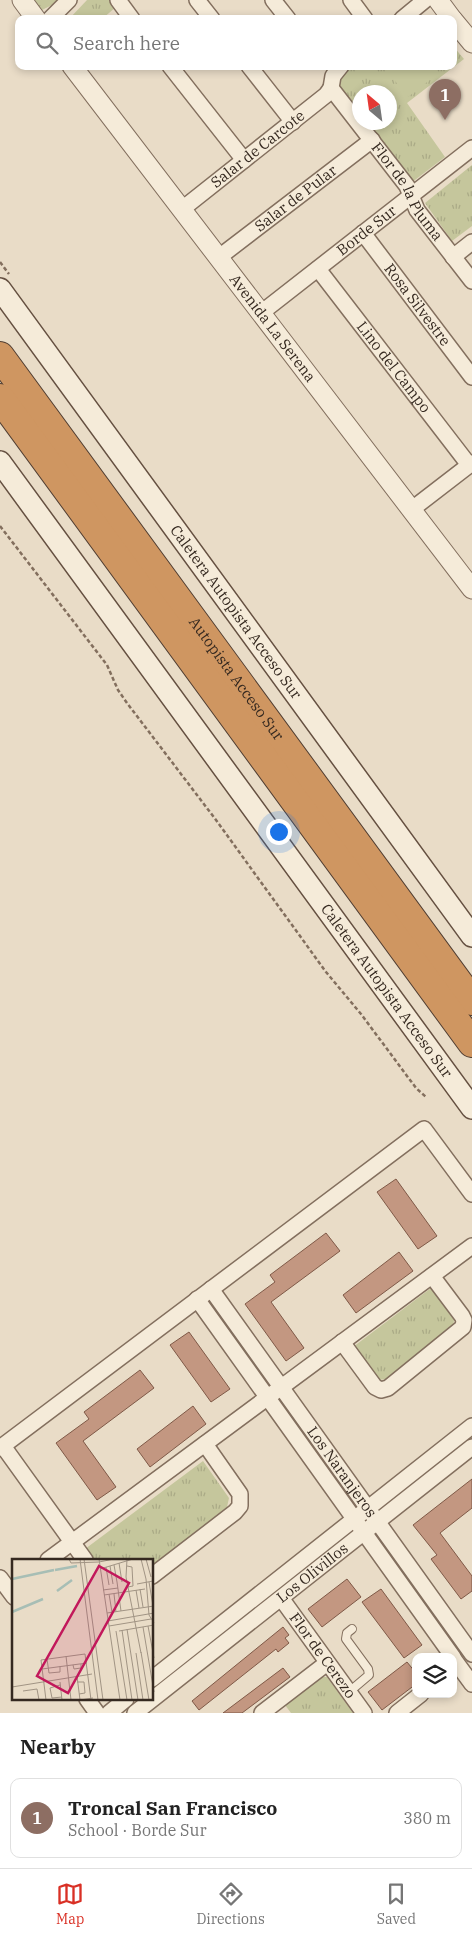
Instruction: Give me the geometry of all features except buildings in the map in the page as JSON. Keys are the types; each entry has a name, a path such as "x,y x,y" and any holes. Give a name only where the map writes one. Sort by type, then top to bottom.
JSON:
{"highway":[{"name":"Autopista Acceso Sur","path":"0,356 472,1001"},
{"name":"Autopista Acceso Sur","path":"0,398 472,1043"}],"main road":[{"name":"Caletera Autopista Acceso Sur","path":"0,289 472,936"},
{"name":"Caletera Autopista Acceso Sur","path":"0,462 472,1108"}],"street":[{"path":"22,0 33,15"},
{"path":"54,15 69,0"},
{"path":"118,0 129,15"},
{"path":"197,0 209,15"},
{"path":"273,0 285,15"},
{"path":"351,0 363,15"},
{"path":"407,15 425,0"},
{"path":"438,0 450,15"},
{"path":"457,24 472,44"},
{"name":"Avenida La Serena","path":"75,70 472,590"},
{"path":"173,70 244,160"},
{"path":"252,70 293,122"},
{"name":"Salar de Carcote","path":"181,210 326,95 333,74"},
{"name":"Flor de la Pluma","path":"333,74 372,140 407,186 417,210 472,281"},
{"name":"Salar de Pular","path":"218,258 372,140"},
{"name":"Borde Sur","path":"261,313 472,148"},
{"name":"Rosa Silvestre","path":"362,233 472,377"},
{"path":"453,257 472,242"},
{"name":"Lino del Campo","path":"318,268 470,464"},
{"path":"411,510 470,464"},
{"path":"85,1559 2,1447 424,1129 472,1194"},
{"path":"49,1559 472,1246"},
{"path":"342,1342 375,1387 381,1390 388,1388 463,1327 464,1320 462,1316 432,1276"},
{"name":"Los Naranjeros","path":"210,1289 472,1654"},
{"name":"Los Naranjeros","path":"197,1299 448,1653"},
{"path":"154,1676 472,1426"},
{"path":"154,1574 235,1512 240,1506 240,1494 205,1444"},
{"name":"Los Olivillos","path":"154,1698 377,1522 470,1452"},
{"name":"Flor de Cerezo","path":"281,1598 364,1713"},
{"path":"262,1713 281,1707 328,1662"},
{"name":"Los Naranjeros","path":"457,1666 472,1684"},
{"path":"397,1713 415,1698"},
{"path":"88,1700 97,1713"},
{"path":"109,1713 125,1700"},
{"name":"Los Olivillos","path":"135,1713 152,1700"}],"lane":[{"path":"349,1692 368,1676 369,1672 346,1639 346,1634 352,1628"}],"path":[{"path":"0,526 107,665 126,703 216,820 326,972 372,1028 416,1088 426,1097"}],"green space":[{"path":"32,0 57,0 40,11"},
{"path":"87,0 110,0 116,7 107,15 73,15"},
{"path":"457,51 464,59 457,64"},
{"path":"346,70 450,70 407,103 445,157 411,183 369,130 397,130 397,85 352,85 352,107 336,87 338,77"},
{"path":"386,70 424,70 431,79 408,97"},
{"path":"472,165 472,226 452,241 425,203"},
{"path":"431,1288 454,1320 453,1328 387,1379 378,1380 353,1347"},
{"path":"203,1461 229,1498 227,1507 154,1566 154,1559 93,1559 85,1549"},
{"path":"321,1677 327,1677 353,1713 291,1713 285,1705"}],"place":[{"name":"Troncal San Francisco","path":"445,120"}]}
